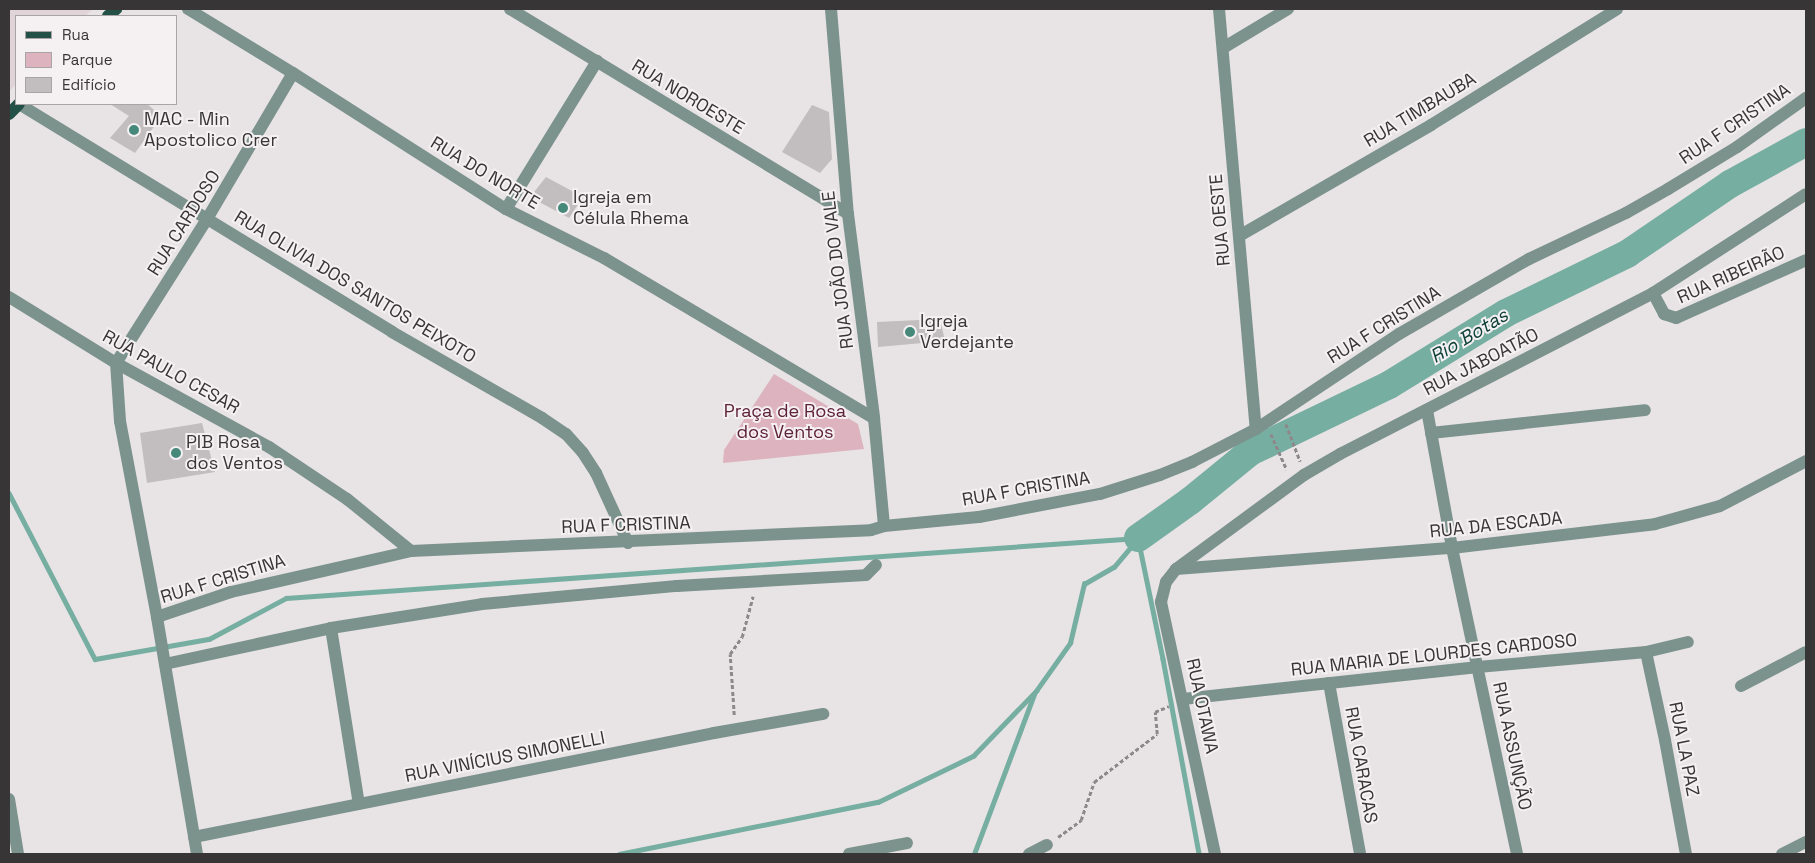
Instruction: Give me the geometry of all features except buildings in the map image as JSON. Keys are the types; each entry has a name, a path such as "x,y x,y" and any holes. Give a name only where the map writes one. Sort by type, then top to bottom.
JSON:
{"main road":[{"path":"9,114 18,105"}],"street":[{"name":"RUA DO NORTE","path":"188,9 293,73 506,209 604,258 874,418"},
{"name":"RUA NOROESTE","path":"510,9 848,214"},
{"name":"RUA JOÃO DO VALE","path":"831,9 848,214 874,418 884,526"},
{"name":"RUA OESTE","path":"1218,9 1239,236 1262,428"},
{"path":"1223,48 1288,9"},
{"name":"RUA TIMBAUBA","path":"1239,236 1431,125 1617,9"},
{"path":"506,209 597,61"},
{"name":"RUA CARDOSO","path":"116,363 208,219 293,73"},
{"name":"RUA F CRISTINA","path":"157,622 231,592 411,551 628,543 871,530 884,526 979,517 1100,494 1192,462 1262,428 1281,411 1399,334 1529,259 1626,213 1668,189 1737,147 1806,98"},
{"name":"RUA OLIVIA DOS SANTOS PEIXOTO","path":"21,105 392,332 542,418 566,434 583,453 596,473 628,543"},
{"name":"RUA JABOATÃO","path":"1176,569 1304,475 1653,293 1806,194"},
{"name":"RUA RIBEIRÃO","path":"1653,293 1664,314 1676,318 1806,260"},
{"name":"RUA PAULO CESAR","path":"9,296 116,363 269,447 347,499 411,551"},
{"path":"116,363 120,421 197,854"},
{"name":"RUA ASSUNÇÃO","path":"1427,410 1452,548 1517,854"},
{"path":"1431,433 1644,410"},
{"name":"RUA DA ESCADA","path":"1176,569 1452,548 1629,528 1682,518 1720,506 1806,461"},
{"path":"164,660 331,628 482,604 757,580 866,575 876,565"},
{"name":"RUA OTAWA","path":"1176,569 1166,582 1162,602 1215,854"},
{"path":"331,628 359,804"},
{"name":"RUA MARIA DE LOURDES CARDOSO","path":"1183,699 1478,667 1646,652 1688,642"},
{"name":"RUA LA PAZ","path":"1646,652 1665,740 1686,854"},
{"path":"1741,686 1806,652"},
{"name":"RUA CARACAS","path":"1329,683 1360,854"},
{"name":"RUA VINÍCIUS SIMONELLI","path":"194,838 714,733 823,714"},
{"path":"9,799 18,854"},
{"path":"1782,854 1806,842"},
{"path":"849,854 907,843"},
{"path":"1029,854 1047,845"}],"path":[{"path":"1281,411 1298,454"},
{"path":"1262,428 1286,469"},
{"path":"714,733 734,715 730,654 742,637 757,580"},
{"path":"1047,845 1081,820 1094,782 1157,734 1155,712"}],"shaded area":[{"path":"9,9 93,9 86,15 15,15 15,85 9,92"}],"green space":[{"name":"Praça de Rosa dos Ventos","path":"774,374 858,424 864,449 723,463 724,450"}],"waterway":[{"name":"Rio Botas","path":"1138,538 1190,501 1250,452 1389,385 1506,313 1627,254 1730,184 1806,142"},
{"path":"9,493 95,659 209,639 286,598 1138,538"},
{"path":"1138,538 1163,659 1199,854"},
{"path":"619,854 878,802 973,756 1036,691 1070,643 1084,584 1114,567 1138,538"},
{"path":"974,854 1034,694"}],"place":[{"name":"MAC - Min Apostolico Crer","path":"134,130"},
{"name":"Igreja em Célula Rhema","path":"563,208"},
{"name":"Igreja Verdejante","path":"910,332"},
{"name":"PIB Rosa dos Ventos","path":"176,453"}]}
